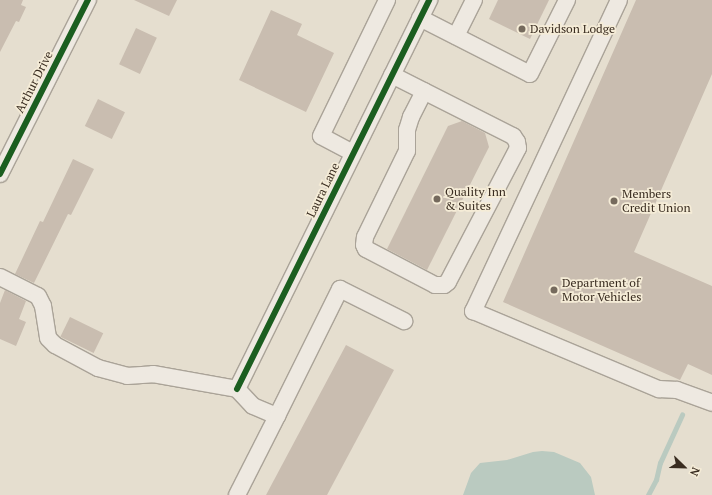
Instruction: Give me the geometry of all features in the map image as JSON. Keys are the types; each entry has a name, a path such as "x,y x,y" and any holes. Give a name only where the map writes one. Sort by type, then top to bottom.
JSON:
{"street":[{"name":"Arthur Drive","path":"0,174 88,0"},
{"path":"354,153 320,136 386,0"},
{"name":"Laura Lane","path":"237,389 430,0"},
{"path":"456,36 474,0"},
{"path":"420,18 530,74 567,0"},
{"path":"619,0 473,311 659,389 677,390 712,404"},
{"path":"392,75 424,91 512,136 517,142 518,148 448,282 444,285 435,285 366,249 364,245 365,237 407,151 407,130 411,117 424,91"},
{"path":"0,277 38,296 43,306 48,338 54,345 98,368 127,376 153,374 237,389 253,406 277,416"},
{"path":"237,495 340,289 404,321"}],"shaded area":[{"path":"533,452 554,452 580,463 591,477 595,495 463,495 471,473 480,463 507,460"}],"building":[{"path":"0,0 23,0 21,5 26,7 19,22 16,21 0,52"},
{"path":"134,0 177,0 169,16"},
{"name":"Davidson Lodge","path":"498,0 549,0 530,39 489,19"},
{"path":"636,0 712,0 712,74 634,252 712,286 712,375 688,364 680,380 503,302"},
{"path":"271,10 302,24 297,35 334,53 306,112 239,80"},
{"path":"136,28 157,38 140,74 119,64"},
{"path":"98,99 125,112 112,139 85,126"},
{"name":"Quality Inn & Suites","path":"462,121 485,133 489,147 427,270 387,249 448,126"},
{"path":"73,159 94,169 71,215 68,214 34,283 15,274 40,221 43,222"},
{"path":"5,290 26,301 19,319 26,322 16,346 0,339 0,303"},
{"path":"70,317 103,333 94,353 60,337"},
{"path":"346,345 394,370 327,495 266,495"}],"waterway":[{"path":"648,495 656,480 660,463 682,415"}],"cycle path":[{"path":"0,174 88,0"},
{"path":"237,389 429,0"}],"place":[{"name":"Davidson Lodge","path":"522,29"},
{"name":"Quality Inn & Suites","path":"437,199"},
{"name":"Members Credit Union","path":"614,201"},
{"name":"Department of Motor Vehicles","path":"554,290"}]}
